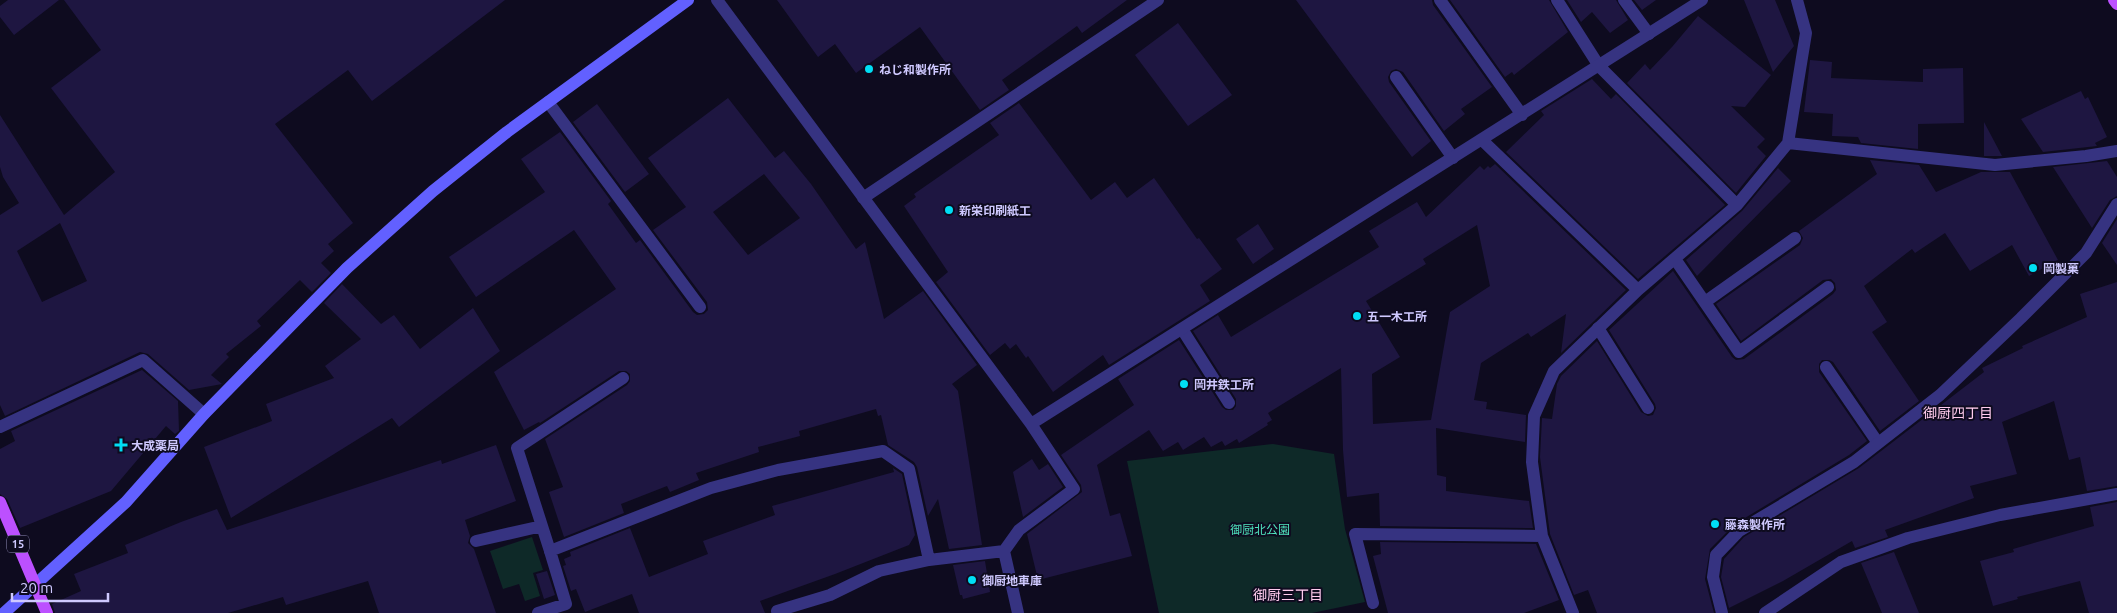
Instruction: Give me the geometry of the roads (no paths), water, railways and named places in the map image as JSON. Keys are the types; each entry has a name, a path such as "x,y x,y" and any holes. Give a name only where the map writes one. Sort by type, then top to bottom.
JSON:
{"main road":[{"path":"2114,0 2117,4"},
{"name":"15","path":"0,502 47,613"}],"street":[{"path":"4,613 126,502 204,414 347,268 433,191 548,102 688,0"},
{"path":"717,0 1031,424 1074,489 1019,530 1004,551 930,560 879,571 830,595 777,611"},
{"path":"863,198 1158,0"},
{"path":"1440,0 1522,114"},
{"path":"1557,0 1599,66 1737,205"},
{"path":"1624,0 1649,34"},
{"path":"1031,424 1702,0"},
{"path":"1573,613 1542,536 1532,462 1534,416 1554,371 1638,290 1737,205 1788,143 1806,33 1797,0"},
{"path":"1396,77 1453,158"},
{"path":"548,102 700,308"},
{"path":"1482,140 1638,290"},
{"path":"1788,143 1995,165 2117,151"},
{"path":"1722,613 1713,577 1716,555 1739,531 1854,462 1940,395 2021,318 2086,252 2117,204"},
{"path":"1705,302 1795,238"},
{"path":"1675,259 1739,352 1828,287"},
{"path":"1598,328 1648,408"},
{"path":"1182,329 1229,403"},
{"path":"0,427 143,360 204,414"},
{"path":"1826,367 1878,443"},
{"path":"538,613 567,609 517,448 622,378"},
{"path":"550,551 711,488 778,470 883,451 909,470 930,560"},
{"path":"1765,613 1841,562 1908,538 2000,515 2117,494"},
{"path":"476,541 542,526"},
{"path":"1373,603 1354,534 1542,536"},
{"path":"1004,551 1018,613"}],"place":[{"name":"ねじ和製作所","path":"869,69"},
{"name":"新栄印刷紙工","path":"949,210"},
{"name":"岡製菓","path":"2033,268"},
{"name":"五一木工所","path":"1357,316"},
{"name":"岡井鉄工所","path":"1184,384"},
{"name":"大成薬局","path":"121,445"},
{"name":"藤森製作所","path":"1715,524"},
{"name":"御厨地車庫","path":"972,580"}],"district":[{"name":"御厨四丁目","path":"1958,413"},
{"name":"御厨三丁目","path":"1288,595"}],"park label":[{"name":"御厨北公園","path":"1260,529"}]}
